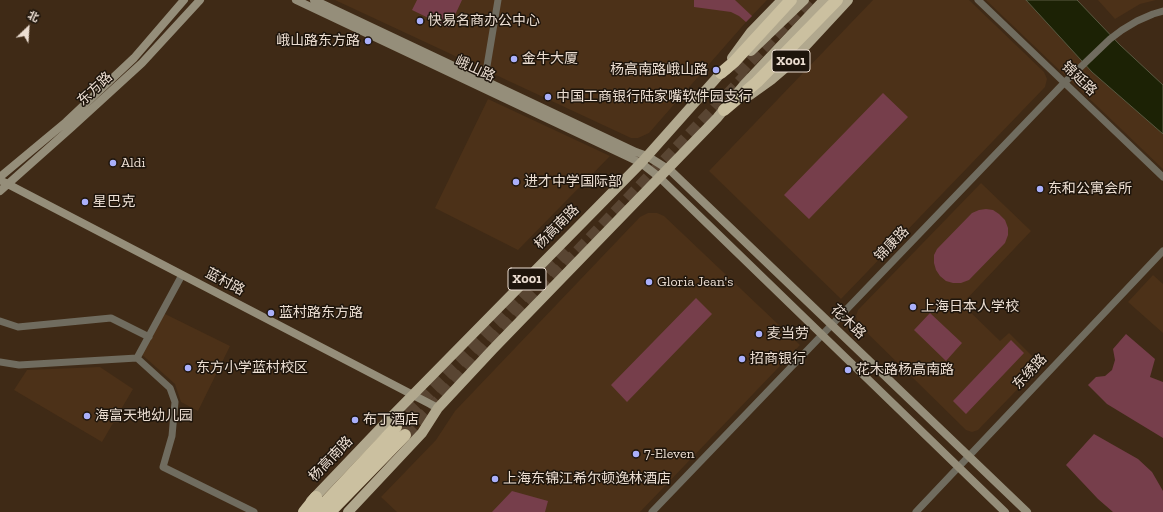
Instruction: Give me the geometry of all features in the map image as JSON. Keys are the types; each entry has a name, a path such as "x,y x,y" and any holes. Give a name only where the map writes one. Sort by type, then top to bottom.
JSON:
{"highway":[{"path":"722,73 791,0"},
{"path":"724,110 757,82 837,0"},
{"name":"杨高南路","path":"316,512 400,431 330,512"},
{"path":"304,512 316,497"}],"main road":[{"name":"东方路","path":"0,178 66,122 134,58 184,0"},
{"name":"东方路","path":"0,190 142,63 200,0"},
{"name":"峨山路","path":"296,0 636,152 644,159"},
{"name":"峨山路","path":"314,0 481,83"},
{"name":"X001","path":"722,73 751,32 782,0"},
{"name":"杨高南路","path":"300,512 316,497 395,412 644,159 722,73 746,55 804,0"},
{"name":"X001","path":"348,512 422,433 438,408 724,110 744,85 824,0"},
{"name":"X001","path":"724,110 744,99 771,80 848,0"},
{"name":"花木路","path":"644,159 671,171 1027,512"},
{"name":"花木路","path":"644,159 660,177 1005,512"},
{"name":"蓝村路","path":"0,178 8,184 438,408"}],"street":[{"path":"481,83 487,66 498,0"},
{"name":"锦延路","path":"978,0 1163,176"},
{"name":"锦康路","path":"652,512 1064,83 1110,39 1122,30 1137,21 1153,14 1163,12"},
{"name":"东绣路","path":"916,512 1163,251"},
{"path":"137,358 182,275"},
{"path":"0,321 18,327 111,318 149,337"},
{"path":"0,362 19,365 137,358 170,388 173,393 175,402 172,436 163,467 254,512"}],"shaded area":[{"path":"335,0 767,0 649,133 638,138 631,138"},
{"path":"417,0 462,0 449,28 412,10"},
{"path":"694,0 735,0 752,16 746,22 731,12 694,7"},
{"path":"873,0 969,0 1044,72 1047,79 1045,87 841,299 709,171"},
{"path":"986,0 1026,0 1092,72 1163,134 1163,169"},
{"path":"1026,0 1077,0 1120,45 1163,85 1163,134 1092,72"},
{"path":"1098,0 1156,0 1140,4 1115,19"},
{"path":"883,93 908,117 809,219 784,195"},
{"name":"进才中学国际部","path":"488,99 610,156 518,250 435,208"},
{"name":"上海日本人学校","path":"981,183 1031,231 962,304 1000,341 1009,333 1041,365 978,430 972,432 966,430 858,324 856,316 858,310"},
{"path":"986,209 993,210 1005,220 1008,228 1008,235 1005,243 969,280 961,283 946,281 936,270 934,263 934,255 937,249 972,213"},
{"path":"648,213 657,213 664,216 800,345 640,512 397,512 381,497 436,440 455,411 640,217"},
{"path":"1153,275 1163,284 1163,333 1128,302"},
{"path":"696,298 712,314 627,402 611,385"},
{"name":"东方小学蓝村校区","path":"163,313 230,346 198,411 181,402 175,384 139,352"},
{"path":"930,313 962,343 946,361 914,330"},
{"path":"1126,334 1155,359 1150,377 1163,382 1163,438 1107,404 1088,385 1096,377 1105,376 1112,370 1115,360 1113,349"},
{"path":"1011,340 1024,353 966,414 953,401"},
{"name":"海富天地幼儿园","path":"100,367 133,389 102,442 14,390 27,370"},
{"path":"1094,434 1138,459 1152,472 1163,491 1163,512 1113,512 1098,499 1066,465"},
{"path":"512,491 548,501 545,512 492,512"}],"tunnel":[{"path":"738,74 809,0"},
{"path":"405,435 513,319 751,70"},
{"path":"396,427 567,251"}],"place":[{"name":"快易名商办公中心","path":"420,21"},
{"name":"峨山路东方路","path":"368,41"},
{"name":"金牛大厦","path":"514,59"},
{"name":"杨高南路峨山路","path":"716,70"},
{"name":"中国工商银行陆家嘴软件园支行","path":"548,97"},
{"name":"Aldi","path":"113,163"},
{"name":"进才中学国际部","path":"516,182"},
{"name":"东和公寓会所","path":"1040,189"},
{"name":"星巴克","path":"85,202"},
{"name":"Gloria Jean's","path":"649,282"},
{"name":"上海日本人学校","path":"913,307"},
{"name":"蓝村路东方路","path":"271,313"},
{"name":"麦当劳","path":"759,334"},
{"name":"招商银行","path":"742,359"},
{"name":"东方小学蓝村校区","path":"188,368"},
{"name":"花木路杨高南路","path":"848,370"},
{"name":"海富天地幼儿园","path":"87,416"},
{"name":"布丁酒店","path":"355,420"},
{"name":"7-Eleven","path":"636,454"},
{"name":"上海东锦江希尔顿逸林酒店","path":"495,479"}]}
